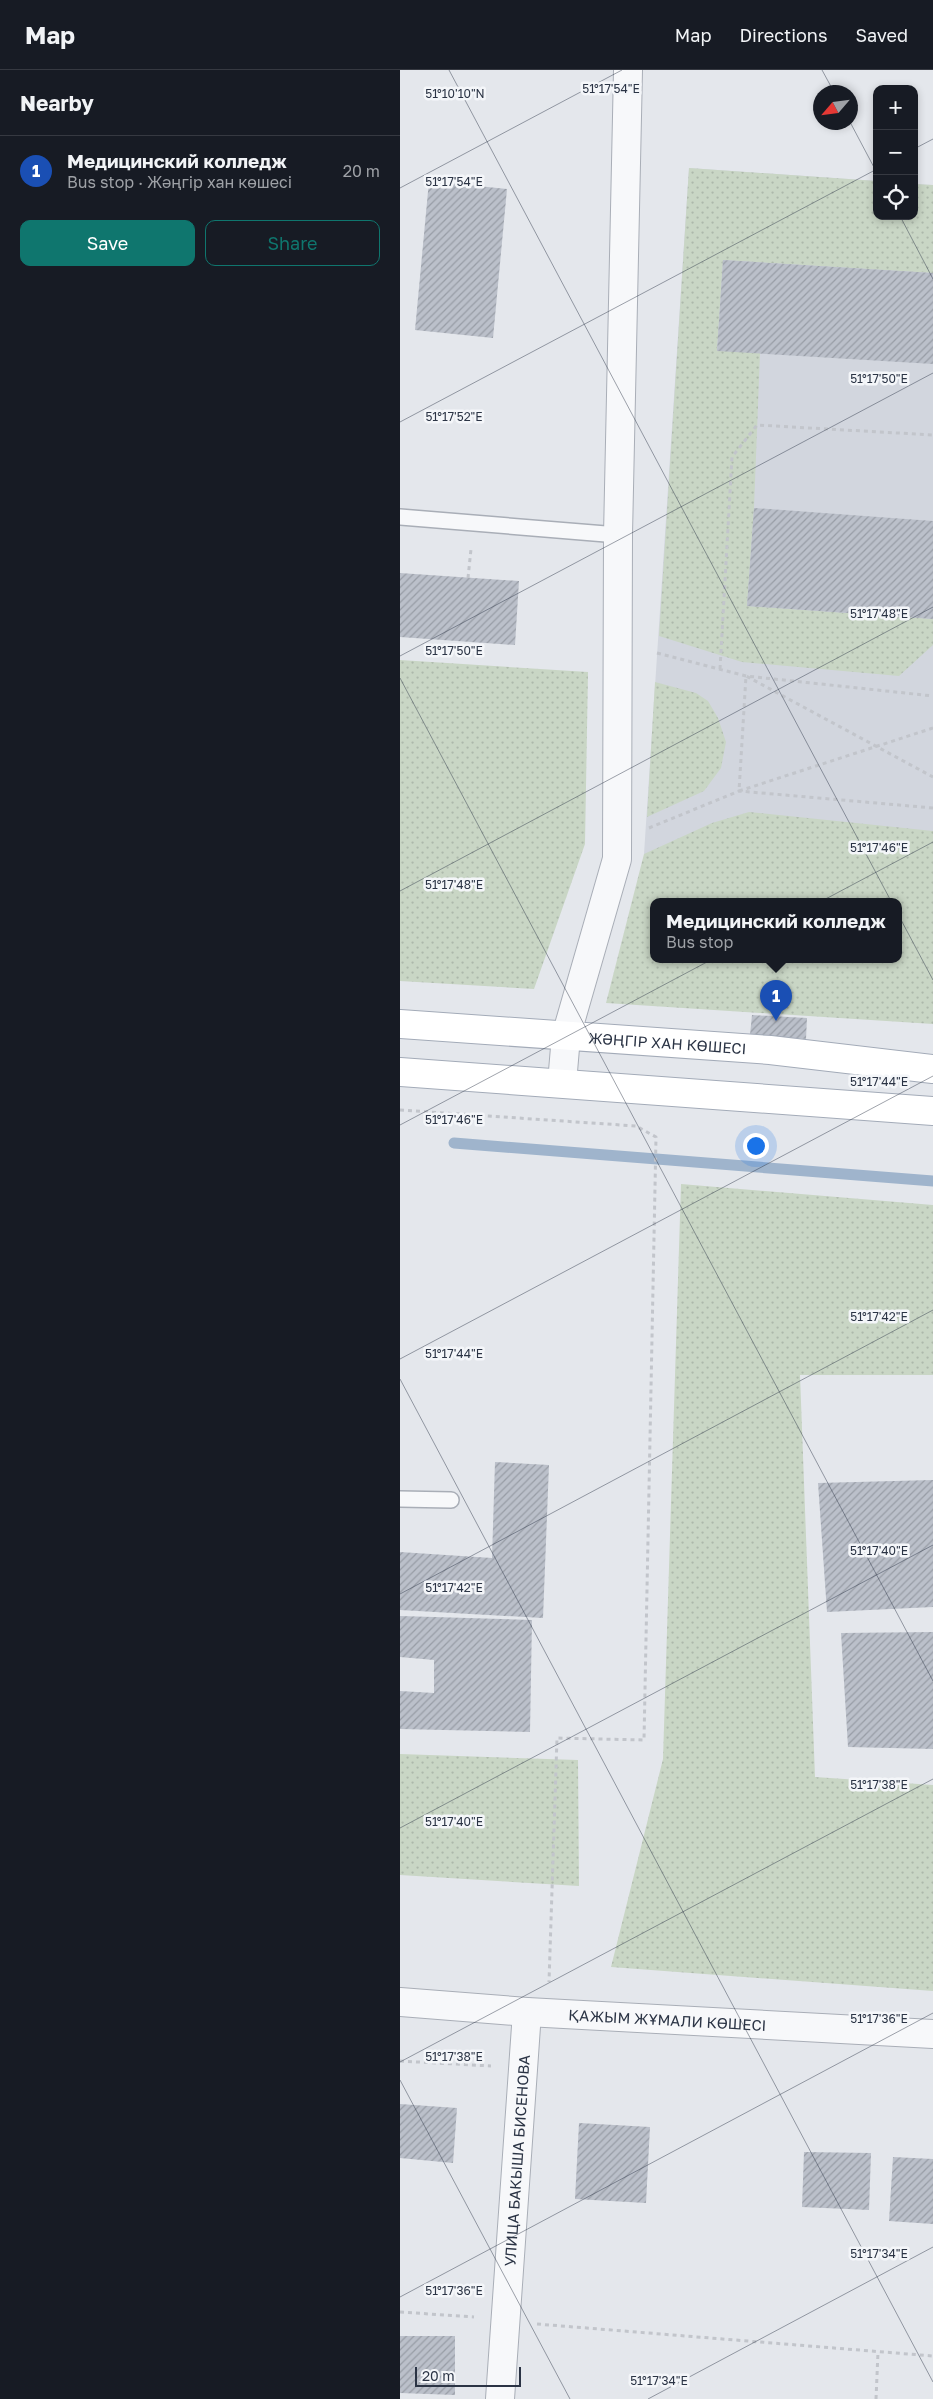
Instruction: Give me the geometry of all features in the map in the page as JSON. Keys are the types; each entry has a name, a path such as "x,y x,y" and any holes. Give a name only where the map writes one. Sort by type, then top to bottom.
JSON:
{"main road":[{"name":"ЖӘҢГІР ХАН КӨШЕСІ","path":"400,1024 770,1050 933,1069"},
{"path":"400,1072 933,1111"}],"street":[{"path":"562,1083 566,1036 617,858 618,535 628,70"},
{"name":"ҚАЖЫМ ЖҰМАЛИ КӨШЕСІ","path":"400,2002 537,2012 933,2034"},
{"name":"УЛИЦА БАКЫША БИСЕНОВА","path":"500,2399 525,2042 537,2012"}],"lane":[{"path":"400,517 618,535"},
{"path":"400,1498 451,1500"}],"path":[{"path":"720,669 732,457 757,425 933,435"},
{"path":"657,653 746,676 933,696"},
{"path":"746,676 933,777"},
{"path":"739,791 746,676"},
{"path":"617,841 739,791 933,728"},
{"path":"739,791 933,808"},
{"path":"400,1110 636,1126 656,1137 644,1740 557,1738 537,2012"},
{"path":"400,2061 490,2067 525,2042"},
{"path":"400,2312 460,2315 505,2321 933,2356"},
{"path":"876,2399 878,2352"}],"shaded area":[{"path":"689,168 873,181 873,220 918,220 918,184 933,185 933,874 644,854"}],"green space":[{"path":"689,168 873,181 873,220 918,220 918,184 933,185 933,273 723,260 717,350 760,353 754,508 747,606 933,619 933,645 899,676 742,662 659,636"},
{"path":"400,660 588,672 585,844 534,989 400,981"},
{"path":"655,682 696,693 708,701 718,718 726,742 721,768 704,791 647,817"},
{"path":"749,812 933,831 933,1024 606,1003 644,854 712,823"},
{"path":"681,1184 933,1205 933,1375 800,1375 815,1777 933,1785 933,1991 611,1967 663,1759"},
{"path":"400,1754 578,1760 579,1886 400,1875"}],"building":[{"path":"429,181 507,189 493,338 415,330"},
{"path":"723,260 933,273 933,364 717,351"},
{"path":"754,508 933,521 933,619 747,606"},
{"path":"400,573 519,581 515,645 400,637"},
{"path":"752,1015 807,1018 806,1039 750,1035"},
{"path":"495,1462 549,1465 543,1618 400,1610 400,1552 492,1558"},
{"path":"933,1480 933,1607 827,1612 818,1483"},
{"path":"400,1616 532,1620 530,1732 400,1729 400,1691 434,1693 434,1660 400,1657"},
{"path":"933,1632 933,1749 848,1747 841,1633"},
{"path":"400,2104 457,2108 453,2163 400,2158"},
{"path":"579,2123 650,2127 646,2203 575,2199"},
{"path":"804,2152 871,2153 869,2210 802,2207"},
{"path":"893,2157 933,2159 933,2224 889,2221"},
{"path":"400,2336 455,2336 455,2395 400,2393"}],"waterway":[{"path":"454,1143 933,1181"}],"place":[{"name":"Медицинский колледж","path":"776,1021"}]}
